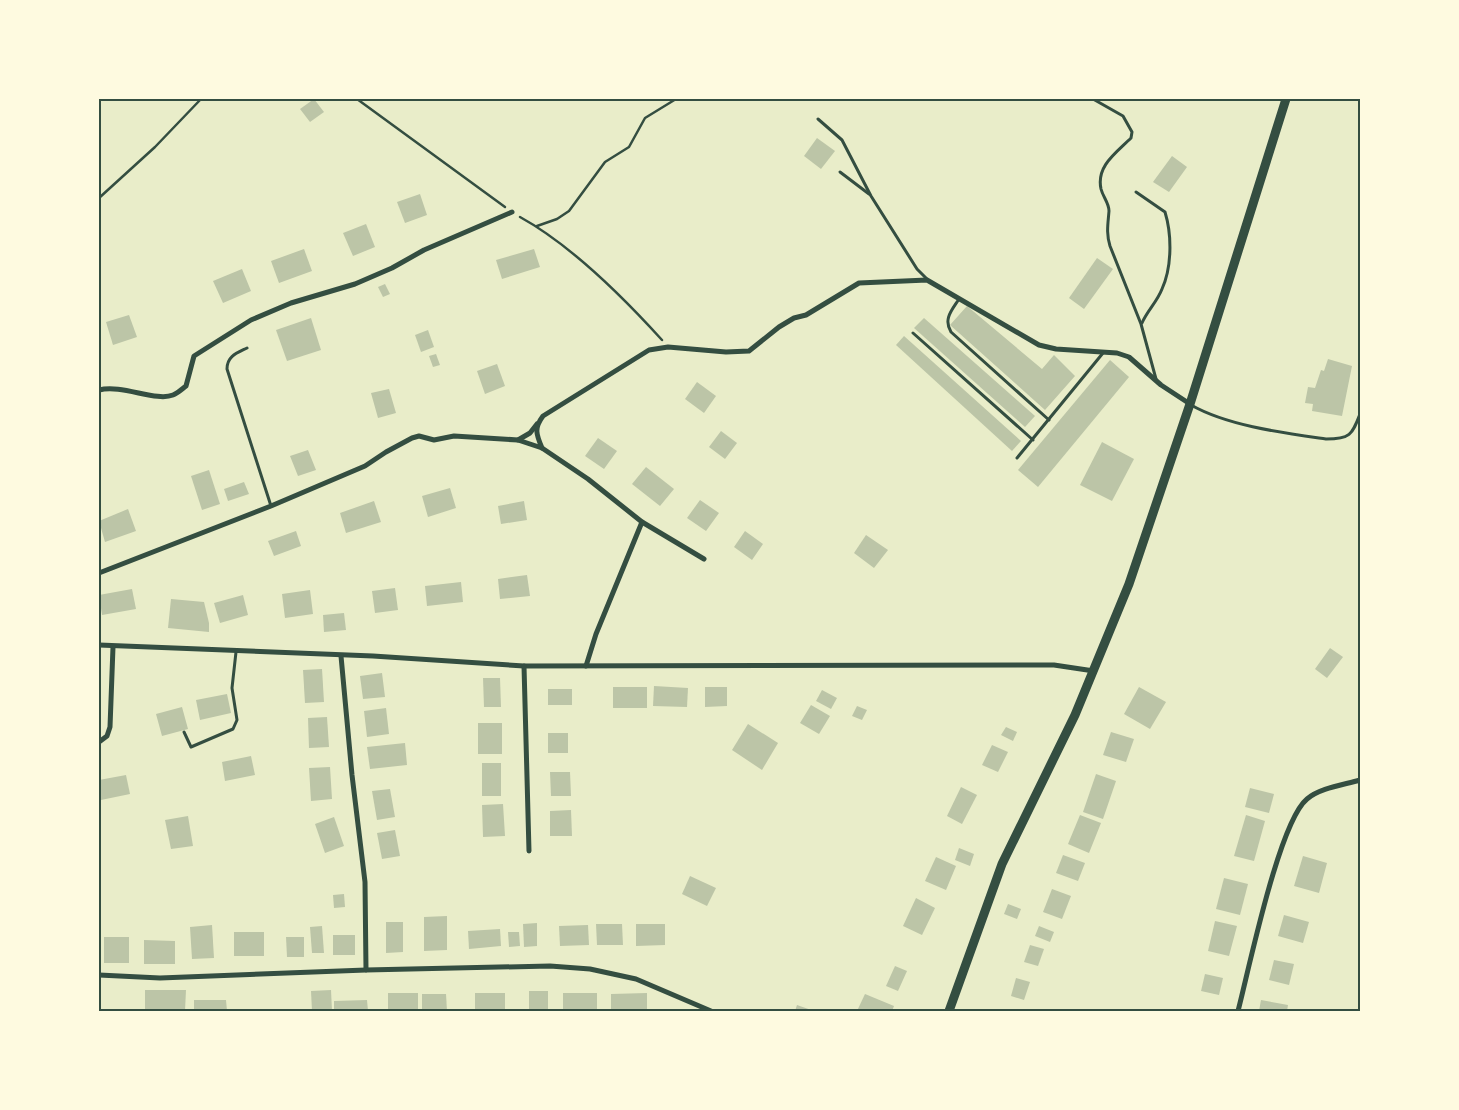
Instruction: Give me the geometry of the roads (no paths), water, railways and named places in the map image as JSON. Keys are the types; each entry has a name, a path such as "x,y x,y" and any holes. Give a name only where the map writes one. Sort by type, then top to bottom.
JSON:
{"main road":[{"path":"948,1011 1002,864 1095,671 1129,584 1190,404 1286,99"}],"street":[{"path":"99,390 118,388 157,395 174,395 186,386 194,356 251,320 291,303 355,284 392,268 424,250 512,212"},
{"path":"518,440 530,432 553,408 649,350 668,347 726,352 749,351 779,327 794,318 806,315 859,283 927,280 1039,345 1056,349 1116,352 1129,357 1157,382 1190,404"},
{"path":"537,424 537,437 542,448"},
{"path":"99,573 271,506 365,466 412,438 419,436 434,440 454,436 518,440 542,448 588,479 642,522 704,559"},
{"path":"586,666 596,634 642,522"},
{"path":"99,645 373,656 524,666 1054,665 1095,671"},
{"path":"99,742 107,736 110,726 113,647"},
{"path":"341,656 352,775 365,882 366,970"},
{"path":"524,666 529,851"},
{"path":"1238,1011 1274,873 1294,814 1306,800 1316,793 1360,780"},
{"path":"99,975 160,978 366,970 550,966 590,969 636,979 711,1011"}],"lane":[{"path":"1093,99 1123,116 1132,132 1131,138 1103,166 1100,182 1109,212 1106,234 1142,324 1157,382"},
{"path":"818,119 842,140 871,196 917,269 927,280"},
{"path":"840,172 871,196"},
{"path":"1136,192 1165,212 1170,240 1166,276 1162,288 1142,324"},
{"path":"960,298 948,316 948,327 951,332 1049,420"},
{"path":"913,334 1033,440"},
{"path":"247,348 232,356 227,364 227,369 271,506"},
{"path":"1018,458 1103,352"},
{"path":"1190,404 1206,414 1231,421 1341,439 1348,436 1354,430 1360,414"},
{"path":"184,732 190,747 233,729 237,720 232,688 236,652"}]}
